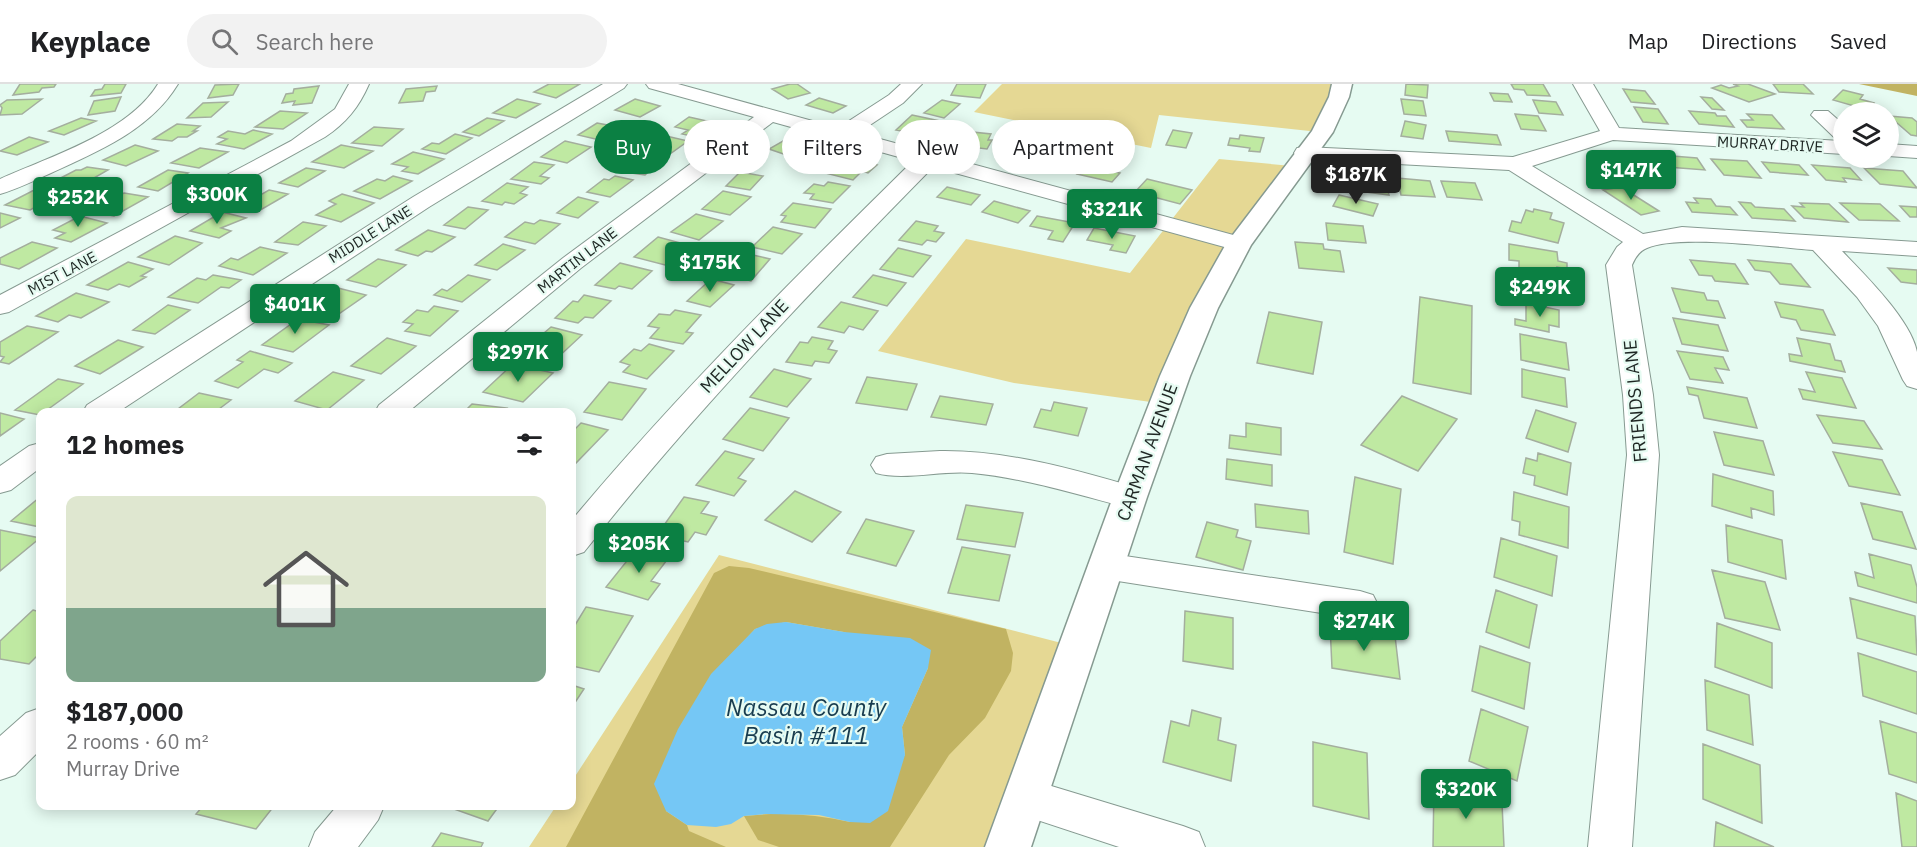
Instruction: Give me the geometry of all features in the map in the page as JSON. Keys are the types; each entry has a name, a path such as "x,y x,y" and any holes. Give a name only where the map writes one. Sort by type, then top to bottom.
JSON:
{"main road":[{"name":"CARMAN AVENUE","path":"1008,847 1130,497 1175,376 1204,308 1239,244 1322,132 1342,84"}],"street":[{"path":"0,187 131,123 161,98 168,84"},
{"name":"MIST LANE","path":"0,306 298,145 336,121 352,102 359,84"},
{"name":"MIDDLE LANE","path":"104,408 381,227 617,84"},
{"path":"656,84 788,120"},
{"path":"705,84 770,115"},
{"path":"864,120 896,99 912,84"},
{"path":"1583,84 1612,134"},
{"name":"MARTIN LANE","path":"395,408 572,263 770,115"},
{"path":"1821,115 1833,126"},
{"name":"MURRAY DRIVE","path":"1305,153 1514,164 1612,134 1833,147"},
{"path":"1899,151 1917,152"},
{"path":"1514,164 1639,242 1682,234 1917,249"},
{"path":"980,173 1239,244"},
{"name":"MELLOW LANE","path":"576,538 603,502 758,329 913,174"},
{"name":"FRIENDS LANE","path":"1610,847 1643,455 1638,395 1619,265 1626,252 1639,242"},
{"path":"1820,243 1866,292 1891,325 1917,380"},
{"path":"0,482 36,456"},
{"path":"887,465 944,461 972,462 1016,469 1130,497"},
{"path":"1105,566 1360,605"},
{"path":"0,762 36,729"},
{"path":"1025,797 1183,847"},
{"path":"331,847 360,810"}],"shaded area":[{"path":"1002,84 1339,84 1319,132 1159,115 1151,148 1135,145 1135,120 1013,120 974,112"},
{"path":"1859,84 1917,84 1917,96"},
{"path":"1219,159 1292,166 1158,403 1014,383 878,351 966,239 1130,273"},
{"path":"719,555 1077,647 1008,847 529,847 553,810 576,810 576,775"},
{"path":"729,566 749,568 1006,629 1013,653 1011,671 985,718 949,755 890,847 779,847 758,840 744,816 797,814 850,822 905,755 902,727 928,668 844,632 786,622 755,629 746,639 666,811 687,825 689,831 726,847 566,847 714,573"}],"water":[{"name":"Nassau County Basin #111","path":"786,622 844,632 910,638 931,650 928,668 902,727 905,755 888,811 870,823 850,822 819,815 766,814 744,816 731,824 716,827 687,825 666,811 654,784 678,729 711,674 755,629 767,624"}],"building":[{"path":"20,84 56,84 54,87 42,88 39,92 13,95"},
{"path":"105,84 126,84 121,93 91,96 95,90 102,89"},
{"path":"239,84 233,95 208,98 215,85"},
{"path":"549,84 580,84 556,98 534,92"},
{"path":"797,84 810,93 788,99 772,89"},
{"path":"957,84 986,84 980,98 951,95"},
{"path":"1406,84 1428,85 1427,98 1405,95"},
{"path":"1511,84 1543,84 1550,96 1527,95 1524,90 1514,89"},
{"path":"1733,84 1748,84 1775,94 1749,102 1712,88 1721,85 1729,88 1738,86"},
{"path":"1773,84 1803,84 1813,94 1779,92"},
{"path":"319,86 312,103 293,105 295,101 282,103 286,94 293,93 294,89"},
{"path":"437,86 435,91 426,92 423,101 399,103 406,89"},
{"path":"1623,89 1645,91 1655,104 1631,102"},
{"path":"1843,90 1863,95 1860,99 1870,102 1840,102 1833,100"},
{"path":"1490,93 1508,94 1512,102 1494,101"},
{"path":"121,97 115,111 88,115 94,101"},
{"path":"1701,97 1712,98 1724,110 1712,109"},
{"path":"819,98 846,106 833,113 806,105"},
{"path":"42,99 22,114 0,115 2,108 0,105 7,100"},
{"path":"517,99 540,104 516,118 493,113"},
{"path":"635,99 660,106 640,117 615,110"},
{"path":"1401,99 1423,101 1426,116 1404,114"},
{"path":"942,100 960,104 944,118 924,113"},
{"path":"1533,100 1556,102 1563,115 1539,113"},
{"path":"228,102 211,117 187,118 203,103"},
{"path":"1634,107 1658,109 1668,124 1643,122"},
{"path":"280,111 307,113 283,129 255,127"},
{"path":"1689,111 1726,116 1734,127 1699,124"},
{"path":"1515,114 1538,116 1546,131 1521,129"},
{"path":"1747,114 1772,115 1784,129 1747,127 1741,120 1753,120"},
{"path":"912,115 935,120 907,120"},
{"path":"689,117 702,120 685,120"},
{"path":"1899,117 1912,118 1917,122 1917,136 1911,135 1899,125"},
{"path":"81,118 96,121 64,135 49,131"},
{"path":"487,118 504,121 479,136 463,132"},
{"path":"684,121 684,129 675,127"},
{"path":"1405,121 1426,125 1423,139 1401,136"},
{"path":"177,124 200,126 193,131 197,131 187,137 178,137 172,141 153,139"},
{"path":"594,125 594,139 578,135"},
{"path":"374,127 403,129 382,146 352,143"},
{"path":"253,130 272,134 244,149 217,144 227,139 218,137 228,131 245,134"},
{"path":"1173,130 1192,133 1186,148 1166,145"},
{"path":"1446,131 1497,135 1501,145 1449,141"},
{"path":"980,133 991,134 988,140 992,140 987,149 980,148"},
{"path":"455,134 472,138 446,154 422,149 432,143 439,144"},
{"path":"1240,135 1264,138 1260,152 1228,145 1230,138 1239,139"},
{"path":"29,137 48,142 17,155 0,151"},
{"path":"672,137 684,140 684,144 672,153"},
{"path":"565,141 591,147 567,163 541,157"},
{"path":"782,142 782,154 770,148"},
{"path":"135,145 158,151 126,166 103,160"},
{"path":"341,145 373,151 344,168 312,162"},
{"path":"200,148 228,152 199,168 171,163"},
{"path":"413,152 444,159 418,174 402,171 408,167 392,164"},
{"path":"1636,154 1654,163 1617,176 1599,168"},
{"path":"1660,155 1697,158 1705,170 1667,167"},
{"path":"1711,159 1747,161 1761,178 1724,175"},
{"path":"534,162 554,165 540,176 549,178 541,184 511,179"},
{"path":"1762,162 1799,165 1808,175 1770,172"},
{"path":"1812,165 1850,168 1861,180 1843,178 1846,182 1826,180"},
{"path":"87,167 108,170 87,182 79,181 71,185 53,182 76,170"},
{"path":"306,168 325,171 298,187 279,183"},
{"path":"1864,168 1903,171 1917,188 1880,184"},
{"path":"168,170 188,173 158,191 138,187"},
{"path":"738,174 763,176 750,190 726,186"},
{"path":"829,174 859,174 853,180"},
{"path":"1077,174 1119,174 1112,182"},
{"path":"1349,175 1385,178 1389,195 1352,190"},
{"path":"393,176 412,181 380,199 354,191 377,179 385,181"},
{"path":"615,176 633,180 610,197 587,192 604,179 609,180"},
{"path":"1397,178 1430,181 1435,197 1401,195"},
{"path":"1147,179 1192,190 1180,204 1135,192"},
{"path":"1441,181 1475,183 1482,200 1447,197"},
{"path":"828,182 850,186 833,203 810,199 814,194 804,193 814,184 824,186"},
{"path":"507,183 528,187 520,193 527,195 514,204 505,202 502,205 482,201"},
{"path":"40,187 64,192 30,210 5,205"},
{"path":"947,187 980,195 971,205 937,197"},
{"path":"1621,187 1659,211 1641,215 1603,190"},
{"path":"269,190 288,194 257,212 238,208"},
{"path":"723,191 751,197 730,215 702,209"},
{"path":"124,193 148,197 114,216 89,211"},
{"path":"342,194 374,203 341,222 316,215 336,204 329,201"},
{"path":"1339,195 1378,204 1373,216 1333,206"},
{"path":"578,197 598,202 578,218 557,213"},
{"path":"1694,198 1711,199 1716,206 1730,207 1737,215 1692,212 1686,202 1698,203"},
{"path":"994,201 1030,211 1018,223 982,212"},
{"path":"1739,202 1751,203 1755,207 1784,209 1795,221 1752,218"},
{"path":"793,203 831,209 815,228 781,222 786,216 781,215"},
{"path":"1800,203 1829,204 1848,222 1804,218 1792,206 1804,207"},
{"path":"1840,203 1880,204 1899,221 1859,220"},
{"path":"1900,206 1917,207 1917,217 1910,217"},
{"path":"468,207 488,210 465,229 444,225"},
{"path":"1534,209 1552,213 1550,219 1564,223 1558,243 1509,231 1512,221 1521,223 1526,210 1533,212"},
{"path":"222,212 246,218 221,228 231,231 219,238 190,231"},
{"path":"0,213 20,218 0,228"},
{"path":"696,214 723,221 699,240 671,232"},
{"path":"80,216 107,223 71,242 55,238 65,233 53,230"},
{"path":"1037,216 1075,223 1063,242 1048,239 1053,231 1030,226"},
{"path":"540,220 560,224 535,244 505,237 525,222 534,224"},
{"path":"916,221 938,226 934,231 944,233 936,242 927,240 922,245 899,240"},
{"path":"303,222 326,226 298,245 275,242"},
{"path":"1326,223 1363,226 1366,243 1328,240"},
{"path":"773,227 802,234 782,254 752,247"},
{"path":"1094,228 1135,236 1126,253 1110,250 1113,245 1087,240"},
{"path":"428,230 455,237 432,252 426,251 418,256 396,250"},
{"path":"175,236 202,243 169,265 138,257"},
{"path":"658,237 688,245 665,265 634,257"},
{"path":"32,242 57,248 19,269 0,264 0,258"},
{"path":"1295,242 1323,244 1324,249 1340,251 1344,272 1299,268"},
{"path":"503,244 525,250 497,270 475,265"},
{"path":"1509,244 1557,252 1558,261 1567,263 1567,269 1557,267 1558,275 1519,268 1519,261 1509,260"},
{"path":"260,247 287,253 253,275 219,266 231,258 238,260"},
{"path":"898,248 931,256 913,277 880,269"},
{"path":"740,252 770,259 751,281 723,274 729,268 724,267"},
{"path":"378,259 406,265 376,287 347,280"},
{"path":"1690,260 1735,264 1748,284 1715,281 1712,276 1699,275"},
{"path":"1748,260 1791,264 1810,287 1780,284 1770,272 1755,270"},
{"path":"128,262 153,269 141,276 146,277 129,287 119,284 108,290 87,285"},
{"path":"620,263 652,271 632,289 619,286 615,289 595,285"},
{"path":"1888,268 1917,270 1917,284 1901,282"},
{"path":"1522,274 1553,278 1557,301 1525,297"},
{"path":"213,275 241,280 229,288 221,287 198,303 168,297 197,278 206,280"},
{"path":"468,275 490,280 462,302 434,295 442,289 447,291"},
{"path":"873,275 906,283 887,306 853,297"},
{"path":"711,279 734,285 710,307 687,301"},
{"path":"338,288 366,295 333,318 304,310"},
{"path":"1672,288 1704,293 1707,300 1718,301 1725,318 1681,312"},
{"path":"76,293 109,302 81,318 69,315 58,322 36,316"},
{"path":"584,295 611,301 593,318 585,317 578,323 555,318 573,301 578,302"},
{"path":"1420,297 1472,306 1471,394 1413,383"},
{"path":"841,302 878,311 863,330 849,326 844,333 818,327"},
{"path":"1775,302 1823,310 1835,335 1801,330 1796,320 1781,317"},
{"path":"1526,303 1559,310 1559,327 1549,325 1549,332 1515,325 1515,319 1526,321"},
{"path":"168,305 190,310 155,334 133,330"},
{"path":"434,306 458,311 430,336 405,331 413,324 403,322 417,310 428,312"},
{"path":"675,310 701,315 686,332 693,333 683,344 650,338 659,328 648,326 659,314 670,315"},
{"path":"1269,312 1322,322 1313,374 1257,363"},
{"path":"1673,318 1718,325 1728,351 1682,344"},
{"path":"298,319 329,325 293,352 262,345"},
{"path":"27,326 58,332 9,364 0,362 4,357 0,356 0,342"},
{"path":"551,327 582,335 554,361 522,352"},
{"path":"1520,334 1566,343 1569,370 1521,360"},
{"path":"812,337 833,341 828,349 837,351 829,363 815,361 812,366 786,362 800,342 808,343"},
{"path":"387,338 416,346 381,374 351,366"},
{"path":"1797,338 1830,344 1835,360 1841,361 1845,372 1790,361 1789,354 1802,356"},
{"path":"118,340 143,347 100,374 75,366"},
{"path":"649,344 674,351 647,379 623,372 630,365 620,362 634,349 641,351"},
{"path":"250,351 292,363 278,373 264,369 238,388 215,381 243,362 237,360"},
{"path":"1677,351 1723,357 1729,370 1715,368 1723,383 1690,379"},
{"path":"513,364 553,373 523,402 483,392"},
{"path":"774,369 811,379 787,407 750,397"},
{"path":"1522,369 1565,378 1567,407 1522,397"},
{"path":"333,372 364,380 329,408 320,408 295,401"},
{"path":"1806,372 1842,378 1856,408 1803,399 1799,389 1815,392"},
{"path":"867,377 917,384 907,410 856,403"},
{"path":"58,379 83,384 50,408 36,408 36,414 15,410"},
{"path":"609,382 646,389 622,420 584,412"},
{"path":"1687,387 1747,398 1757,428 1704,418 1698,396 1689,394"},
{"path":"199,393 231,400 220,408 179,408"},
{"path":"940,396 993,404 986,425 931,417"},
{"path":"1402,396 1457,419 1418,471 1361,445"},
{"path":"1054,402 1087,408 1078,436 1034,427 1041,409 1051,411"},
{"path":"472,404 507,408 468,408"},
{"path":"750,408 789,418 763,451 723,439"},
{"path":"1536,410 1576,423 1568,452 1526,438"},
{"path":"0,413 24,419 0,436"},
{"path":"1817,415 1864,421 1882,449 1833,443"},
{"path":"581,423 608,430 576,463 576,428"},
{"path":"1246,423 1281,428 1281,455 1229,448 1230,435 1246,437"},
{"path":"1714,432 1763,441 1774,475 1724,465"},
{"path":"725,451 754,459 738,478 746,481 734,496 696,485"},
{"path":"1833,452 1882,460 1900,495 1849,486"},
{"path":"1538,453 1571,463 1567,495 1534,485 1535,476 1523,473 1526,458 1537,461"},
{"path":"1227,459 1272,465 1272,486 1226,479"},
{"path":"1713,474 1773,491 1774,515 1751,508 1752,518 1712,506"},
{"path":"1355,477 1401,489 1393,564 1344,552"},
{"path":"795,491 841,512 812,542 765,520"},
{"path":"1514,492 1569,507 1568,548 1519,535 1520,522 1512,520"},
{"path":"684,497 709,502 701,513 717,517 706,535 695,532 688,542 657,535"},
{"path":"36,500 36,526 11,521"},
{"path":"1861,503 1902,512 1916,549 1873,539"},
{"path":"1255,504 1308,511 1309,534 1256,527"},
{"path":"966,505 1023,513 1015,547 957,539"},
{"path":"866,519 914,531 896,566 847,553"},
{"path":"1207,522 1238,530 1236,537 1251,541 1243,570 1196,557"},
{"path":"1726,525 1782,540 1786,579 1728,562"},
{"path":"0,530 36,537 36,541 0,571"},
{"path":"1501,538 1557,556 1552,596 1494,577"},
{"path":"638,547 670,556 651,581 660,584 648,600 606,587"},
{"path":"962,547 1010,555 999,601 948,593"},
{"path":"1869,554 1911,565 1917,587 1917,603 1858,586 1855,572 1874,578"},
{"path":"1712,570 1765,582 1780,630 1725,618"},
{"path":"1496,590 1537,605 1529,648 1486,632"},
{"path":"1850,598 1915,616 1917,655 1857,638"},
{"path":"586,607 633,616 599,672 576,667 576,623"},
{"path":"33,610 36,611 36,657 29,664 0,659 0,641"},
{"path":"1185,611 1233,618 1233,669 1183,661"},
{"path":"1717,623 1772,643 1772,688 1715,667"},
{"path":"1330,625 1395,636 1400,679 1332,668"},
{"path":"1480,646 1530,663 1524,709 1472,691"},
{"path":"1858,653 1917,672 1917,714 1863,696"},
{"path":"1705,680 1749,695 1753,745 1707,730"},
{"path":"576,686 584,689 576,701"},
{"path":"1481,709 1528,727 1517,781 1469,761"},
{"path":"1192,710 1221,718 1218,740 1236,745 1231,781 1163,762 1171,721 1189,726"},
{"path":"1880,721 1917,733 1917,783 1889,774"},
{"path":"1313,742 1367,753 1369,819 1313,806"},
{"path":"1703,744 1760,765 1762,823 1703,799"},
{"path":"1434,784 1502,803 1504,847 1433,847"},
{"path":"1896,793 1917,801 1917,847 1902,847"},
{"path":"200,810 271,810 256,829 196,814"},
{"path":"457,810 496,810 488,821"},
{"path":"1716,822 1774,847 1714,847"},
{"path":"441,833 483,843 481,847 432,847"}]}
